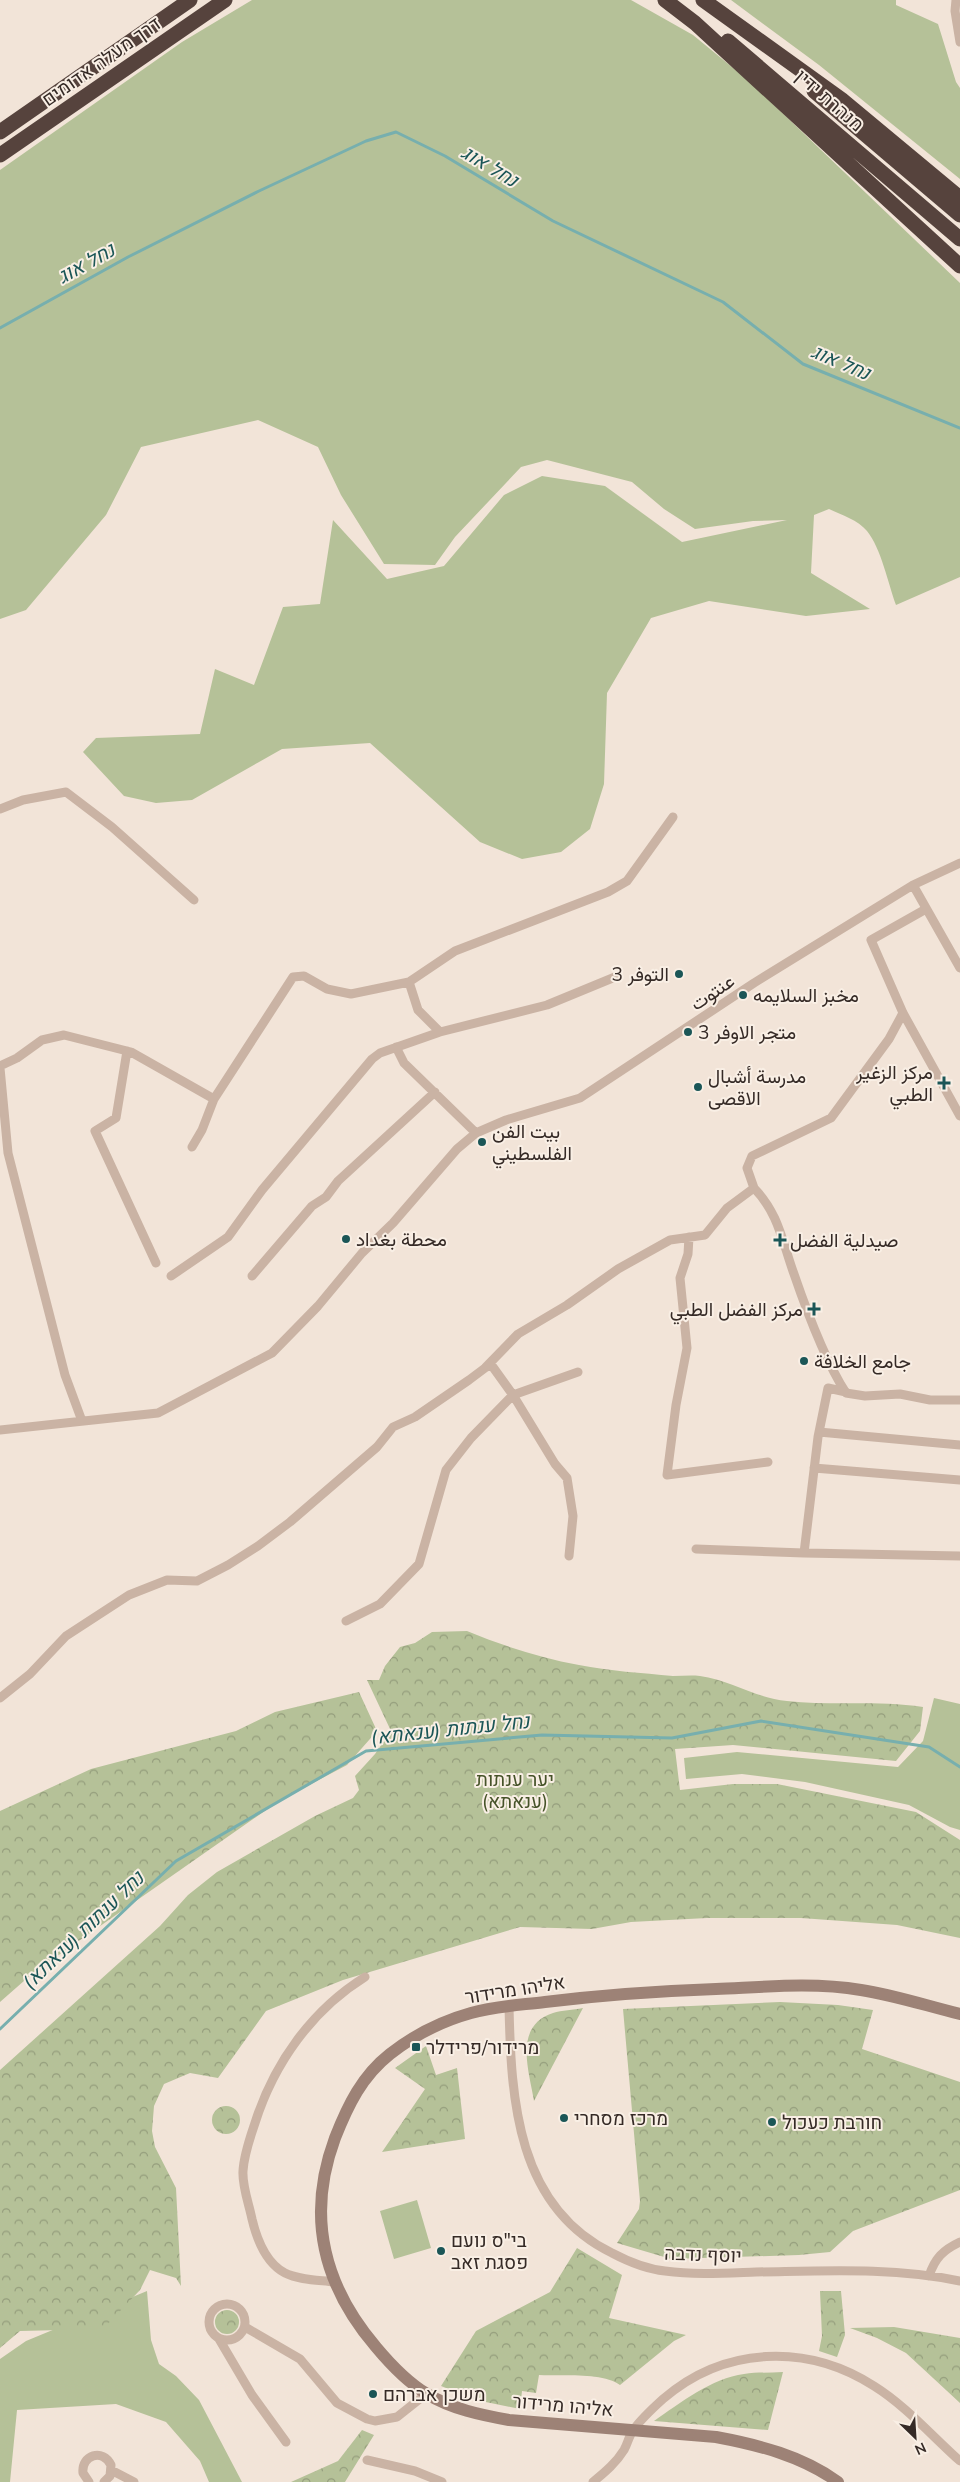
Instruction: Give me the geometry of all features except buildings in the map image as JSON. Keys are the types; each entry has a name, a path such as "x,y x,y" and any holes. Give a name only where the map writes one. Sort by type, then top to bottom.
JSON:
{"highway":[{"name":"דרך מעלה אדומים","path":"0,132 190,0"},
{"name":"דרך מעלה אדומים","path":"0,156 225,0"},
{"name":"מנהרת ידין","path":"666,0 720,34 960,239"},
{"path":"666,0 700,27 960,266"},
{"path":"703,0 841,99 960,198"},
{"name":"מנהרת ידין","path":"755,38 960,215"}],"street":[{"path":"956,0 955,11 960,42"},
{"path":"0,809 23,800 66,792 112,827 194,900"},
{"path":"192,1147 214,1100 293,977 304,976 327,989 351,994 409,982 455,951 608,892 627,881 673,817"},
{"name":"عنتوت","path":"0,1430 158,1412 272,1353 318,1306 362,1253 393,1222 457,1149 476,1133 506,1120 580,1098 754,983 913,885 960,863"},
{"path":"913,885 960,968"},
{"path":"926,909 871,940 903,1013 960,1116"},
{"path":"171,1276 228,1237 262,1190 372,1059 380,1053 440,1032 547,1005 615,977"},
{"path":"409,982 418,1010 440,1032"},
{"path":"846,1392 835,1376 794,1273 783,1234 765,1200 754,1188 747,1168 752,1156 831,1118 889,1039 903,1013"},
{"path":"82,1421 65,1375 8,1153 0,1067 17,1058 42,1040 64,1034 127,1050 214,1100"},
{"path":"396,1047 404,1063 476,1133"},
{"path":"127,1050 116,1118 95,1131 156,1263"},
{"path":"252,1276 312,1206 326,1197 338,1182 435,1092"},
{"path":"0,1698 30,1674 66,1636 129,1595 167,1580 197,1581 228,1565 258,1546 290,1522 377,1447 393,1427 423,1412 490,1363 518,1334 567,1305 618,1268 670,1240 704,1234 727,1208 754,1188"},
{"path":"689,1237 688,1254 680,1278 688,1348 676,1405 667,1475 768,1462"},
{"path":"490,1363 513,1395 555,1464 567,1478 573,1516 569,1556"},
{"path":"346,1621 380,1604 419,1564 446,1470 471,1438 513,1395 578,1372"},
{"path":"804,1553 819,1432 828,1388 865,1396 900,1394 930,1400 960,1400"},
{"path":"819,1432 960,1445"},
{"path":"814,1468 960,1480"},
{"path":"696,1549 960,1556"},
{"path":"334,2282 287,2274 270,2262 254,2226 243,2172 245,2151 261,2103 283,2060 332,2000 365,1976"},
{"name":"אליהו מרידור","path":"838,2482 786,2454 754,2445 716,2437 509,2420 482,2415 444,2403 426,2394 404,2377 365,2334 346,2307 334,2282 323,2234 321,2193 331,2150 340,2125 363,2080 392,2052 430,2029 474,2012 591,1996 802,1985 861,1990 960,2014"},
{"name":"יוסף נדבה","path":"510,2006 510,2042 519,2123 528,2158 534,2174 552,2205 585,2238 632,2263 665,2271 696,2273 879,2271 960,2281"},
{"path":"929,2276 934,2262 940,2254 960,2242"},
{"path":"219,2339 231,2340 238,2338 245,2327 246,2321 240,2309 229,2304 222,2304 216,2308 209,2318 210,2329 219,2339 252,2395 272,2419 286,2442"},
{"path":"245,2327 300,2359 337,2403 367,2419 375,2421 397,2417 426,2394"},
{"path":"593,2482 617,2461 632,2430 665,2397 705,2373 738,2360 772,2355 821,2362 839,2368 875,2386 897,2403 960,2461"},
{"path":"90,2482 85,2478 82,2468 84,2463 92,2456 105,2457 109,2461 110,2476 104,2482"},
{"path":"366,2460 415,2471 442,2482"},
{"path":"111,2470 134,2482"}],"green space":[{"path":"252,0 631,0 693,35 749,81 960,283 960,577 896,605 872,538 863,527 829,509 814,515 811,573 870,609 806,616 709,601 651,618 607,693 604,784 590,829 561,852 522,859 480,842 370,743 282,749 192,800 156,803 124,796 83,752 96,738 200,734 215,669 254,685 283,607 320,604 333,520 387,579 444,566 504,495 542,476 605,486 682,542 787,520 753,521 695,529 664,509 632,482 547,460 521,467 455,537 435,565 384,564 341,495 318,447 258,420 141,447 106,515 26,610 0,619 0,170 182,42"},
{"path":"731,0 896,0 896,5 938,24 956,82 960,88 960,179 819,65"},
{"name":"יער ענתות (ענאתא)","path":"467,1631 494,1642 551,1659 626,1672 700,1676 722,1681 753,1693 787,1701 923,1707 920,1731 896,1761 733,1745 675,1749 680,1790 733,1784 777,1784 916,1812 960,1840 960,1938 897,1925 801,1918 707,1918 631,1922 592,1929 520,1927 343,1980 266,2011 218,2078 190,2073 164,2084 154,2106 152,2131 155,2147 176,2188 181,2286 176,2278 150,2270 140,2290 103,2329 20,2331 0,2348 0,2070 160,1926 188,1895 217,1872 315,1816 353,1798 359,1790 355,1776 375,1754 391,1731 367,1680 379,1680 385,1666 400,1647 415,1643 432,1632"},
{"path":"359,1692 377,1731 347,1765 279,1801 33,1973 0,2002 0,1811 91,1769 236,1731 275,1712"},
{"path":"934,1698 960,1704 960,1830 950,1827 909,1805 805,1782 742,1774 686,1779 684,1758 737,1752 898,1767 923,1741"},
{"path":"780,2002 838,2005 873,2010 862,2049 960,2082 960,2190 853,2231 830,2252 799,2255 671,2259 617,2243 639,2209 640,2201 623,2009"},
{"path":"583,2008 534,2101 527,2063 528,2038 532,2028 540,2019 553,2013"},
{"path":"426,2046 436,2075 457,2068 465,2139 382,2152 425,2089 395,2068"},
{"path":"226,2106 236,2110 240,2120 236,2130 226,2134 216,2130 212,2120 216,2110"},
{"path":"417,2200 431,2248 394,2259 380,2211"},
{"path":"577,2248 622,2275 609,2318 686,2335 674,2341 620,2385 592,2376 539,2375 536,2393 522,2391 520,2409 476,2400 441,2386 476,2331 550,2292"},
{"path":"147,2291 151,2340 159,2364 176,2376 199,2400 242,2482 209,2482 200,2461 166,2422 116,2404 17,2410 10,2482 0,2482 0,2359 26,2341"},
{"path":"820,2291 841,2291 845,2335 837,2357 819,2351 822,2336"},
{"path":"227,2310 236,2313 239,2322 236,2331 227,2334 218,2331 215,2322 218,2313"},
{"path":"894,2327 960,2338 960,2403 906,2353 877,2338 850,2328"},
{"path":"783,2372 768,2430 654,2421 697,2392 720,2380 744,2374"},
{"path":"362,2430 374,2435 345,2482 291,2482 338,2461"}],"waterway":[{"name":"נחל אוג","path":"0,328 128,257 259,191 366,141 396,132 445,156 553,221 723,302 803,364 960,428"},
{"name":"נחל ענתות (ענאתא)","path":"0,2029 176,1861 366,1751 542,1735 672,1738 761,1721 929,1747 960,1767"}],"place":[{"name":"التوفر 3","path":"679,974"},
{"name":"مخبز السلايمه","path":"743,995"},
{"name":"متجر الاوفر 3","path":"688,1032"},
{"name":"مركز الزغير الطبي","path":"944,1083"},
{"name":"مدرسة أشبال الاقصى","path":"698,1087"},
{"name":"بيت الفن الفلسطيني","path":"482,1142"},
{"name":"محطة بغداد","path":"346,1239"},
{"name":"صيدلية الفضل","path":"780,1240"},
{"name":"مركز الفضل الطبي","path":"814,1309"},
{"name":"جامع الخلافة","path":"804,1361"},
{"name":"מרידור/פרידלר","path":"416,2047"},
{"name":"מרכז מסחרי","path":"564,2118"},
{"name":"חורבת כעכול","path":"772,2122"},
{"name":"בי\"ס נועם פסגת זאב","path":"441,2251"},
{"name":"משכן אברהם","path":"373,2394"}]}
